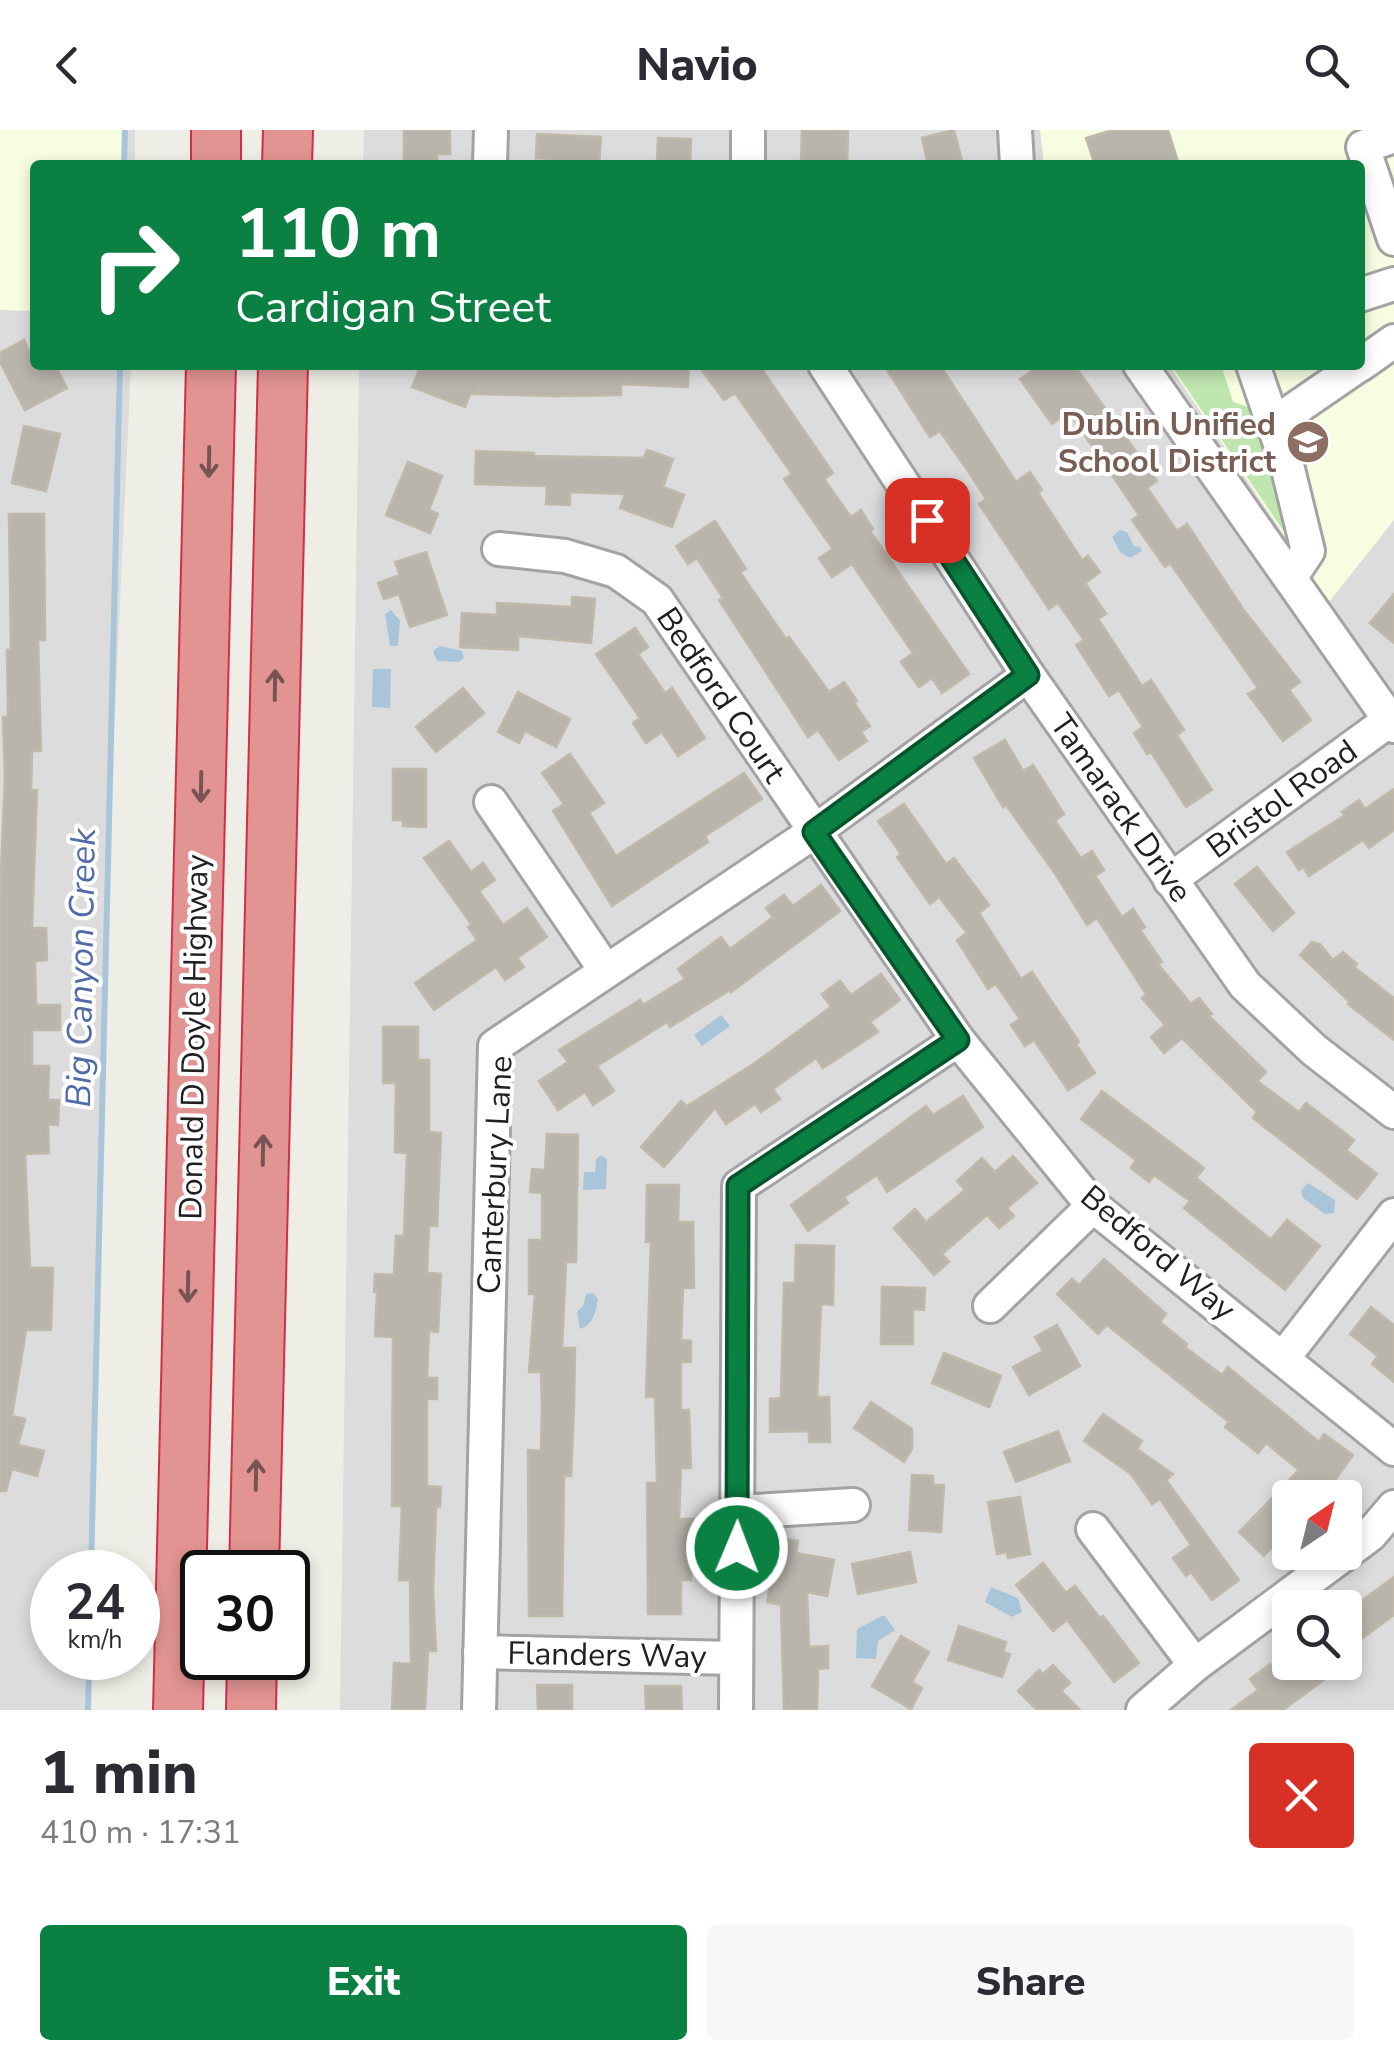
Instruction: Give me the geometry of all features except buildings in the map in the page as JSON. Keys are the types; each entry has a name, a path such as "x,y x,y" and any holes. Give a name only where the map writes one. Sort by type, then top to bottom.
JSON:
{"highway":[{"path":"216,130 216,160"},
{"path":"288,130 288,160"},
{"name":"Donald D Doyle Highway","path":"178,1710 212,370"},
{"path":"255,1550 283,370"},
{"path":"251,1710 252,1680"}],"street":[{"path":"490,130 490,160"},
{"path":"748,130 748,160"},
{"path":"1015,130 1016,160"},
{"path":"1394,136 1363,146 1394,239"},
{"path":"1365,294 1394,284"},
{"path":"1365,361 1394,341"},
{"name":"Tamarack Drive","path":"828,370 1028,675 1244,985 1314,1050 1394,1112"},
{"path":"1144,370 1393,721"},
{"path":"1255,370 1286,461 1308,550 1290,578"},
{"path":"1274,424 1353,370"},
{"name":"Bedford Court","path":"498,549 564,556 616,570 657,600 814,832"},
{"name":"Canterbury Lane","path":"479,1710 495,1046 814,832 1028,675"},
{"name":"Bristol Road","path":"1170,880 1393,721"},
{"path":"491,802 606,971"},
{"name":"Bedford Way","path":"814,832 958,1040 1093,1206 1394,1449"},
{"path":"736,1710 738,1186 958,1040"},
{"path":"990,1306 1093,1206"},
{"path":"1284,1357 1394,1215"},
{"path":"738,1512 854,1505"},
{"path":"1143,1710 1196,1665 1370,1535 1394,1507"},
{"path":"1092,1529 1196,1665"},
{"name":"Flanders Way","path":"480,1652 734,1658"}],"shaded area":[{"path":"0,130 135,130 135,160 30,160 30,370 131,370 104,950 89,1550 30,1550 30,1680 86,1680 85,1710 0,1710"},
{"path":"0,130 123,130 123,160 30,160 30,311 0,310"},
{"path":"364,130 1394,130 1394,1710 340,1710 359,370 1365,370 1365,160 363,160"},
{"name":"Dublin Unified School District","path":"1040,130 1394,130 1394,520 1329,602 1172,370 1365,370 1365,160 1043,160"}],"green space":[{"path":"1174,370 1223,370 1233,402 1257,410 1291,542"}],"water":[{"path":"1120,530 1127,532 1134,546 1142,551 1130,558 1120,552 1112,537"},
{"path":"391,610 400,621 398,646 390,646 385,614"},
{"path":"440,646 462,651 464,658 459,662 438,661 434,650"},
{"path":"373,669 391,669 390,708 372,707"},
{"path":"721,1015 730,1026 702,1046 694,1035"},
{"path":"601,1155 607,1159 606,1189 583,1190 584,1172 595,1172 596,1159"},
{"path":"1308,1183 1335,1200 1334,1213 1325,1214 1303,1198 1301,1191"},
{"path":"593,1293 598,1299 595,1313 588,1325 580,1329 577,1312 586,1294"},
{"path":"991,1587 1018,1598 1022,1612 1012,1617 985,1602"},
{"path":"884,1615 895,1630 878,1641 876,1659 856,1658 857,1629"}],"waterway":[{"name":"Big Canyon Creek","path":"124,160 125,130"},
{"name":"Big Canyon Creek","path":"92,1550 120,370"},
{"name":"Big Canyon Creek","path":"88,1710 89,1680"}],"place":[{"name":"Dublin Unified School District","path":"1308,442"}],"route":[{"path":"737,1548 738,1186 958,1040 814,832 1028,675 927,520"}]}
